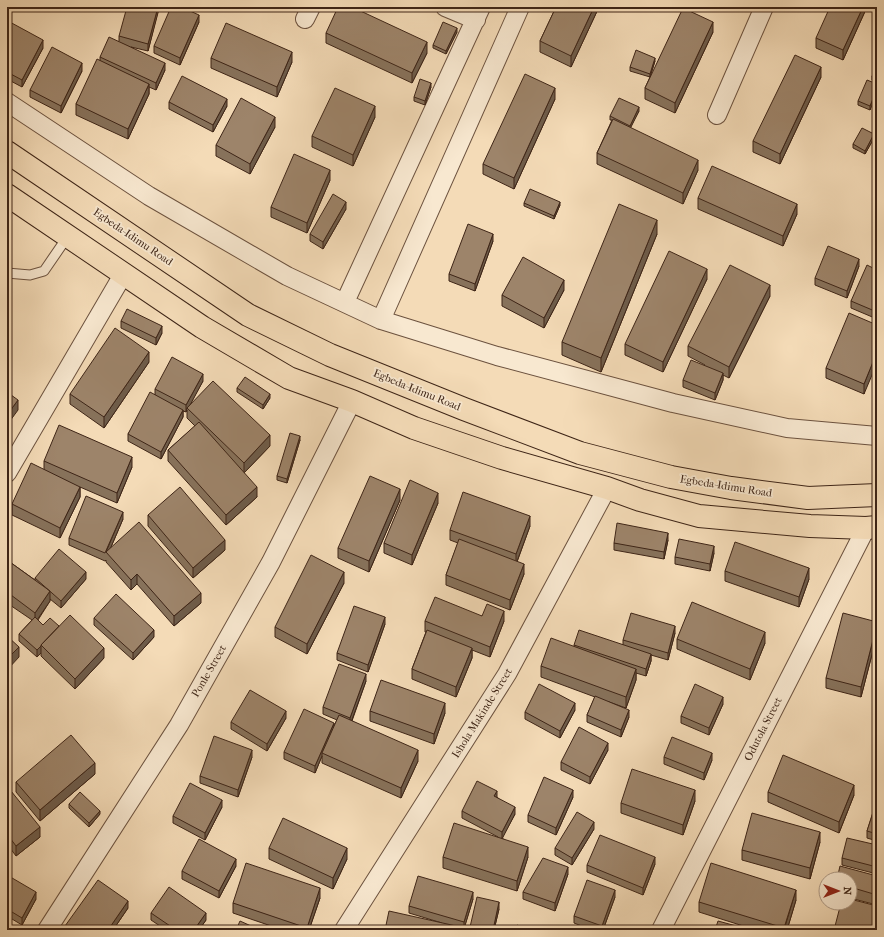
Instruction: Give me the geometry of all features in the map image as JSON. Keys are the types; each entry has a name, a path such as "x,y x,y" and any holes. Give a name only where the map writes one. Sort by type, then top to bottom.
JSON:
{"main road":[{"name":"Egbeda-Idimu Road","path":"7,152 248,315 330,355 464,409 580,453 671,477 731,488 808,498 877,495"},
{"path":"7,195 202,327 289,378 352,401 414,428 502,458 607,488 640,500 699,516 810,526 872,527"}],"street":[{"path":"345,302 479,13 445,7"},
{"path":"381,320 520,7"},
{"path":"717,115 764,7"},
{"path":"7,102 149,196 286,276 345,302 381,320 497,356 673,403 787,428 877,436"},
{"path":"7,473 124,273"},
{"name":"Ponle Street","path":"47,930 179,725 271,562 352,401"},
{"name":"Ishola Makinde Street","path":"344,930 507,674 607,488"},
{"name":"Odutola Street","path":"661,930 872,527"}],"lane":[{"path":"7,273 30,275 44,271 68,236"}],"building":[{"path":"127,7 158,7 148,44 119,36"},
{"path":"171,7 181,7 199,15 180,58 154,46"},
{"path":"338,7 352,7 427,42 412,73 326,33"},
{"path":"556,7 594,7 571,56 540,41"},
{"path":"830,7 863,7 843,50 816,38"},
{"path":"683,8 713,22 675,103 645,88"},
{"path":"8,21 43,40 22,80 7,72"},
{"path":"443,22 457,28 446,51 433,45"},
{"path":"226,23 292,52 277,87 211,58"},
{"path":"109,37 165,63 156,83 100,57"},
{"path":"52,47 82,63 61,106 30,90"},
{"path":"636,50 655,58 650,74 630,67"},
{"path":"795,55 821,67 780,154 753,141"},
{"path":"97,59 149,84 128,129 76,104"},
{"path":"876,60 877,61 877,78 872,77"},
{"path":"525,74 555,88 514,178 483,164"},
{"path":"182,76 227,99 213,125 169,102"},
{"path":"420,79 431,83 425,101 414,97"},
{"path":"867,80 877,84 877,89 870,106 858,101"},
{"path":"335,88 375,106 353,155 312,136"},
{"path":"241,98 275,117 250,164 216,145"},
{"path":"619,98 639,107 630,126 610,116"},
{"path":"613,119 698,160 683,193 597,153"},
{"path":"862,128 874,134 865,151 853,144"},
{"path":"294,154 330,170 307,223 271,207"},
{"path":"712,166 797,204 783,236 698,198"},
{"path":"530,189 560,202 554,216 524,203"},
{"path":"333,194 346,202 323,242 310,234"},
{"path":"619,204 657,220 601,358 562,342"},
{"path":"468,224 493,234 475,284 449,274"},
{"path":"828,246 859,259 847,291 815,278"},
{"path":"669,251 707,269 663,362 625,344"},
{"path":"523,257 564,280 544,318 502,295"},
{"path":"730,265 770,285 729,367 688,346"},
{"path":"867,265 877,270 877,312 851,301"},
{"path":"127,309 162,326 156,338 121,321"},
{"path":"849,313 877,325 877,352 864,384 826,368"},
{"path":"115,328 149,352 104,417 70,394"},
{"path":"172,357 203,374 186,405 155,389"},
{"path":"691,360 723,373 715,393 683,380"},
{"path":"245,377 270,394 263,405 237,388"},
{"path":"213,381 270,435 244,463 187,408"},
{"path":"7,392 18,400 7,415"},
{"path":"150,392 183,410 161,452 128,434"},
{"path":"199,422 257,487 226,515 168,450"},
{"path":"59,425 132,457 117,493 44,461"},
{"path":"290,433 300,436 287,479 277,476"},
{"path":"31,463 80,487 60,528 12,504"},
{"path":"370,476 400,489 369,561 338,548"},
{"path":"410,480 438,493 412,555 384,543"},
{"path":"180,487 225,540 193,568 148,515"},
{"path":"463,492 530,516 516,554 450,530"},
{"path":"86,496 123,512 105,553 69,538"},
{"path":"139,522 201,593 174,616 137,574 131,580 106,552"},
{"path":"617,523 668,533 664,552 614,543"},
{"path":"459,539 524,564 510,600 446,575"},
{"path":"679,539 714,546 710,564 675,557"},
{"path":"735,542 809,568 799,597 725,571"},
{"path":"59,549 86,572 61,601 35,578"},
{"path":"311,555 344,572 307,644 275,627"},
{"path":"7,560 50,591 35,613 7,592"},
{"path":"116,594 154,630 133,653 94,618"},
{"path":"435,597 482,616 487,604 504,611 490,647 425,621"},
{"path":"692,602 765,632 750,669 677,639"},
{"path":"354,606 385,617 368,665 337,653"},
{"path":"631,613 675,626 668,653 623,640"},
{"path":"843,613 877,622 861,687 826,678"},
{"path":"70,615 104,648 75,679 41,645"},
{"path":"35,617 43,625 50,618 59,626 37,650 19,634"},
{"path":"427,630 472,648 456,687 412,669"},
{"path":"579,630 651,654 646,669 574,645"},
{"path":"7,636 19,647 7,659"},
{"path":"551,638 636,669 626,697 541,666"},
{"path":"339,664 366,674 350,718 323,707"},
{"path":"381,680 445,703 434,734 370,711"},
{"path":"539,684 575,703 560,731 525,712"},
{"path":"695,684 723,697 709,728 681,716"},
{"path":"250,690 286,711 267,744 231,722"},
{"path":"595,696 629,710 621,730 587,715"},
{"path":"304,709 334,723 315,766 284,752"},
{"path":"339,715 418,750 401,788 322,753"},
{"path":"579,727 608,743 590,777 561,762"},
{"path":"71,735 95,763 40,810 16,782"},
{"path":"214,736 252,750 238,790 200,776"},
{"path":"672,737 712,753 704,773 664,757"},
{"path":"783,755 854,785 839,822 768,792"},
{"path":"632,769 695,790 683,825 621,803"},
{"path":"544,777 573,790 556,828 528,815"},
{"path":"477,781 497,791 494,796 515,807 502,832 462,811"},
{"path":"190,783 222,800 205,833 173,816"},
{"path":"7,786 40,827 16,846 7,834"},
{"path":"80,792 100,811 89,823 69,804"},
{"path":"877,800 877,834 867,831"},
{"path":"577,812 594,822 572,858 555,848"},
{"path":"752,813 820,832 810,868 742,850"},
{"path":"283,818 347,848 333,878 269,848"},
{"path":"454,823 528,847 517,881 443,857"},
{"path":"600,835 655,857 643,888 587,865"},
{"path":"847,838 877,845 877,867 842,858"},
{"path":"199,839 236,859 219,891 182,871"},
{"path":"543,858 568,867 555,903 523,892"},
{"path":"246,863 320,888 307,928 233,903"},
{"path":"711,863 796,890 784,928 699,902"},
{"path":"840,866 877,876 877,895 858,889 858,871 839,871"},
{"path":"7,875 36,892 22,918 7,909"},
{"path":"418,876 473,892 464,922 409,906"},
{"path":"98,880 128,901 108,930 71,930 65,926"},
{"path":"587,880 615,890 602,926 574,916"},
{"path":"169,887 206,913 194,930 176,930 151,913"},
{"path":"477,897 499,902 493,930 482,930 470,927"},
{"path":"858,901 877,906 877,930 834,930 839,911 858,911"},
{"path":"389,911 474,930 385,930"},
{"path":"240,921 260,930 236,930"},
{"path":"718,921 751,930 715,930"},
{"path":"517,925 528,930 515,930"},
{"path":"560,927 567,930 559,930"}]}
